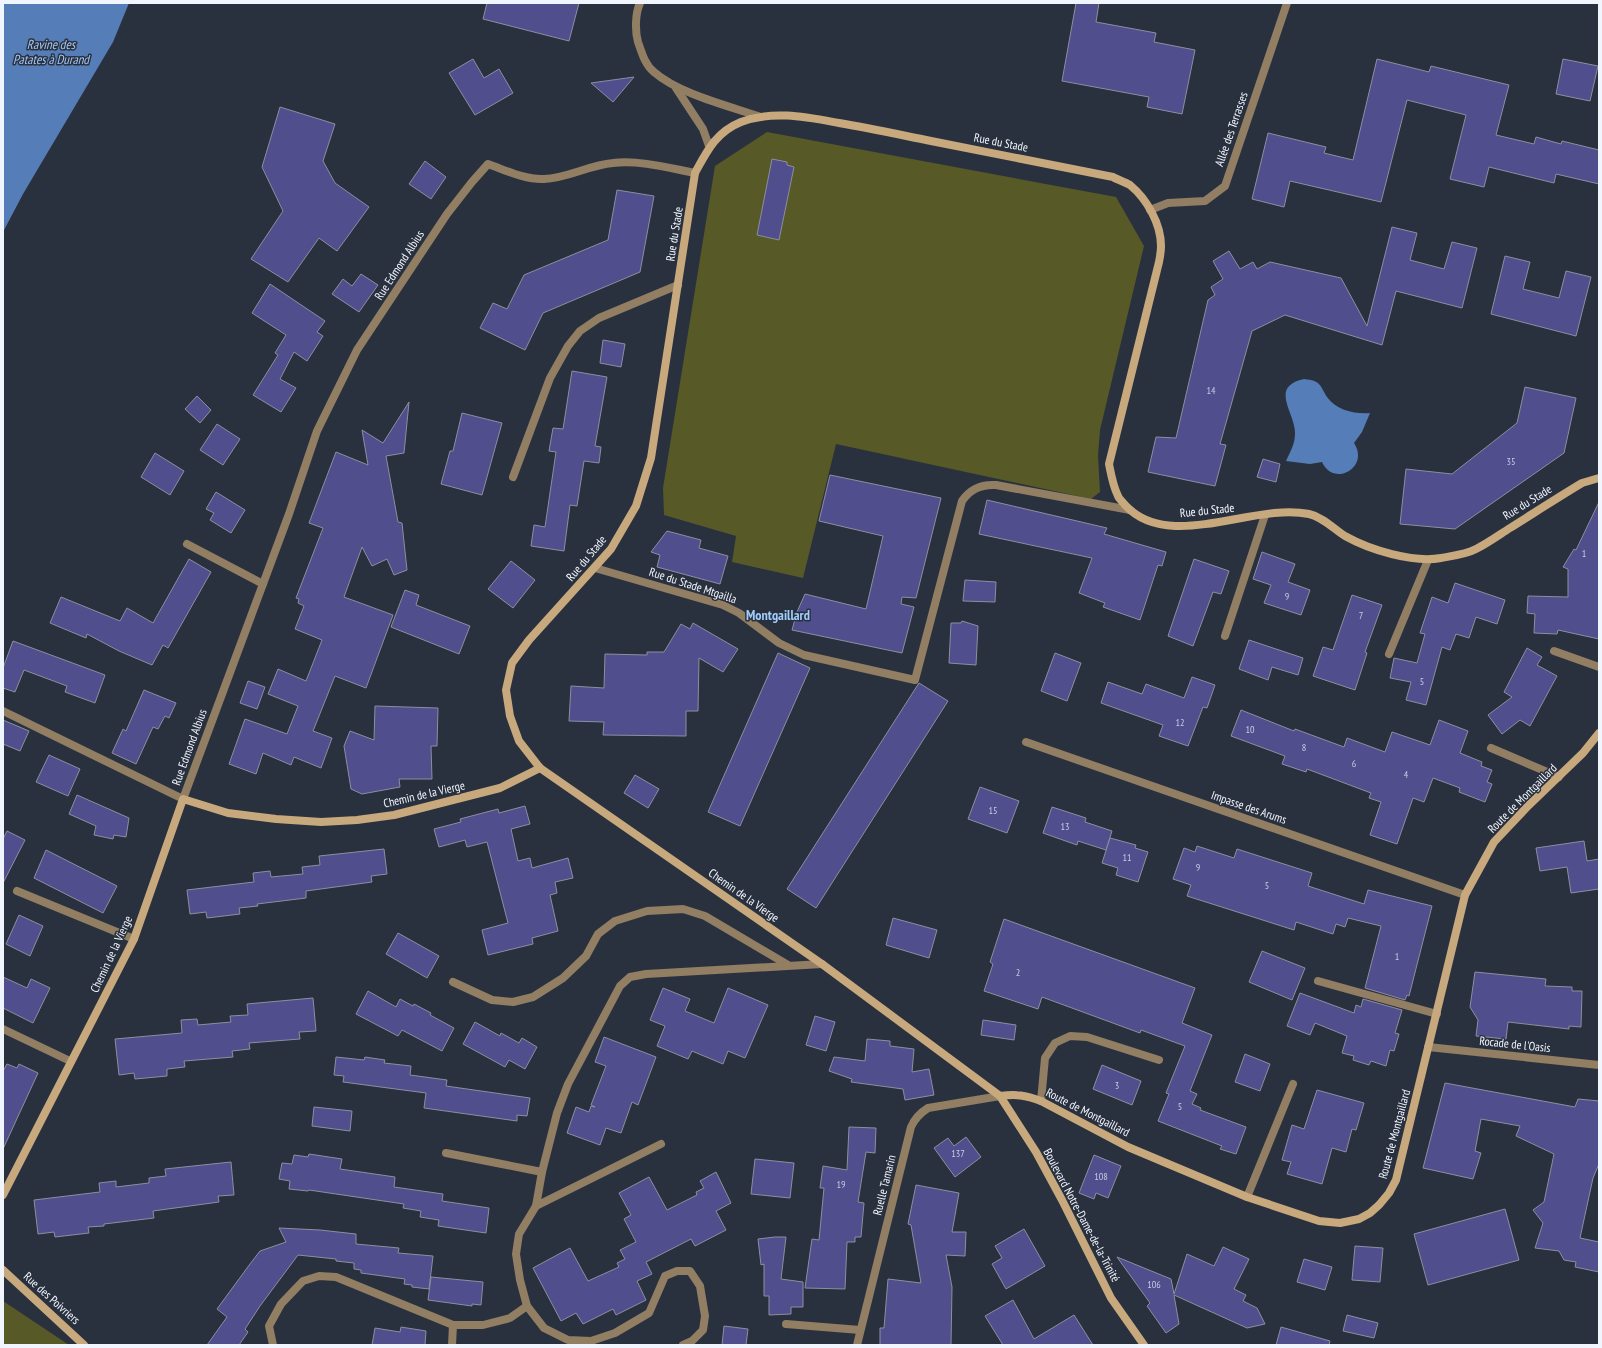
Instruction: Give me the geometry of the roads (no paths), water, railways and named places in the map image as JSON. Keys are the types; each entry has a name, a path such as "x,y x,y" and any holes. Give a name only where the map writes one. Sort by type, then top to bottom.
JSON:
{"street":[{"path":"640,3 636,25 637,38 646,62 653,72 676,88 761,117"},
{"name":"Allée des Terrasses","path":"1150,210 1168,203 1205,201 1225,186 1286,3"},
{"path":"676,88 703,129 710,146"},
{"name":"Rue du Stade","path":"540,768 519,741 510,716 506,690 512,663 529,640 612,549 636,506 651,458 695,173 710,146 724,132 740,122 761,117 796,115 1113,177 1129,184 1150,210 1158,226 1161,245 1159,262 1109,464 1112,480 1118,497 1130,510 1146,521 1170,525 1193,525 1280,513 1311,515 1345,536 1367,546 1401,556 1428,560 1442,558 1475,549 1582,483 1599,478"},
{"name":"Rue Edmond Albius","path":"3,711 183,799 289,514 317,431 357,350 447,214 472,182 488,164 527,178 543,179 558,177 613,163 659,166 695,173"},
{"path":"513,477 550,378 568,346 580,331 598,318 678,285"},
{"name":"Rue du Stade Mtgailla","path":"594,568 723,605 739,613 778,643 804,655 915,680 962,501 967,494 986,484 1130,510"},
{"path":"1225,636 1265,515"},
{"path":"187,544 263,584"},
{"path":"1390,654 1428,560"},
{"path":"1554,651 1599,667"},
{"name":"Route de Montgaillard","path":"1000,1096 1016,1094 1029,1096 1128,1147 1246,1197 1319,1221 1340,1223 1359,1219 1379,1205 1396,1180 1465,895 1494,842 1583,753 1599,733"},
{"name":"Impasse des Arums","path":"1026,742 1465,895"},
{"path":"1491,748 1559,777"},
{"name":"Chemin de la Vierge","path":"3,1195 70,1061 134,939 183,799 228,813 276,819 321,822 357,820 394,815 500,788 540,768 822,964 1000,1096"},
{"path":"17,891 134,939"},
{"path":"453,982 492,1000 513,1002 533,997 564,978 586,956 598,934 615,921 647,911 683,909 705,916 789,966"},
{"path":"683,1345 692,1341 703,1330 705,1316 700,1286 690,1271 677,1271 665,1276 649,1313 615,1333 591,1341 568,1340 544,1328 526,1306 516,1254 519,1234 536,1206 542,1172 557,1113 568,1084 620,986 630,977 646,974 822,964"},
{"path":"1318,981 1437,1014"},
{"path":"3,1029 70,1061"},
{"path":"1041,1101 1045,1058 1055,1043 1070,1036 1087,1037 1159,1060"},
{"name":"Rocade de l'Oasis","path":"1428,1047 1599,1065"},
{"path":"1246,1197 1293,1084"},
{"name":"Ruelle Tamarin","path":"857,1345 914,1120 928,1108 1000,1096"},
{"name":"Boulevard Notre-Dame-de-la-Trinité","path":"1000,1096 1036,1152 1111,1298 1144,1345"},
{"path":"536,1206 661,1144"},
{"path":"446,1153 542,1172"},
{"name":"Rue des Poivriers","path":"3,1270 84,1345"},
{"path":"273,1345 269,1326 281,1304 303,1281 319,1276 336,1277 453,1324 483,1325 510,1318 526,1306"},
{"path":"452,1345 453,1324"},
{"path":"786,1324 860,1330"}],"water":[{"name":"Ravine des Patates à Durand","path":"3,3 129,3 113,42 23,194 3,232"},
{"path":"1304,379 1317,382 1327,397 1336,406 1347,411 1370,413 1362,432 1354,443 1358,452 1357,460 1354,466 1342,474 1327,470 1322,462 1310,464 1286,461 1293,445 1295,434 1294,426 1286,402 1286,394 1288,388 1293,383"}],"district":[{"name":"Montgaillard","path":"778,615"}]}
